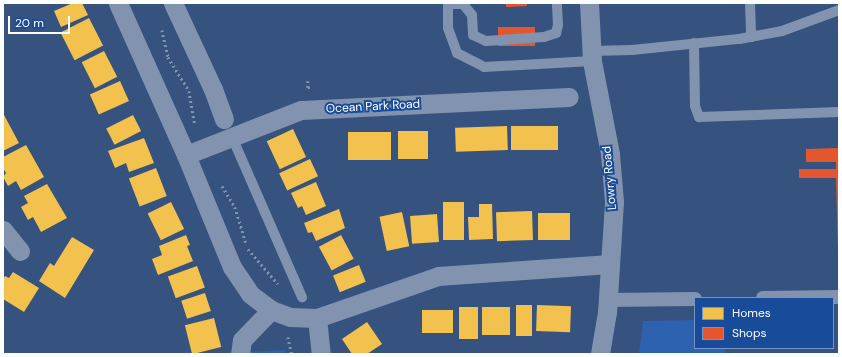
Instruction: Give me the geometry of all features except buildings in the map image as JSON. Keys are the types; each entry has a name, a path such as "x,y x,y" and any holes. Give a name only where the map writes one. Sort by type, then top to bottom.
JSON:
{"street":[{"path":"118,3 193,152 232,267 250,294 271,310 290,316 317,318 438,276 610,264"},
{"path":"173,3 213,89 224,119"},
{"name":"Lowry Road","path":"589,3 592,56 610,154 614,202 607,300 600,354"},
{"name":"Ocean Park Road","path":"193,152 301,110 569,97"},
{"path":"3,230 20,251"},
{"path":"607,300 694,299"},
{"path":"240,354 242,340 271,310"},
{"path":"317,318 321,354"}],"lane":[{"path":"557,3 558,25 556,33 544,37 486,41 473,35 472,15 463,3 448,4 448,28 457,53 484,67 751,37 782,30 839,10"},
{"path":"750,3 751,37"},
{"path":"694,44 695,106 698,117 839,112"},
{"path":"232,137 302,297"}],"path":[{"path":"160,24 168,57 189,91 193,152"},
{"path":"219,182 235,207 248,249 279,284 290,316 287,329 292,354"}],"shaded area":[{"path":"694,320 694,349 725,349 725,354 639,354 643,321"},
{"path":"285,350 286,354 247,354 247,352"}]}
